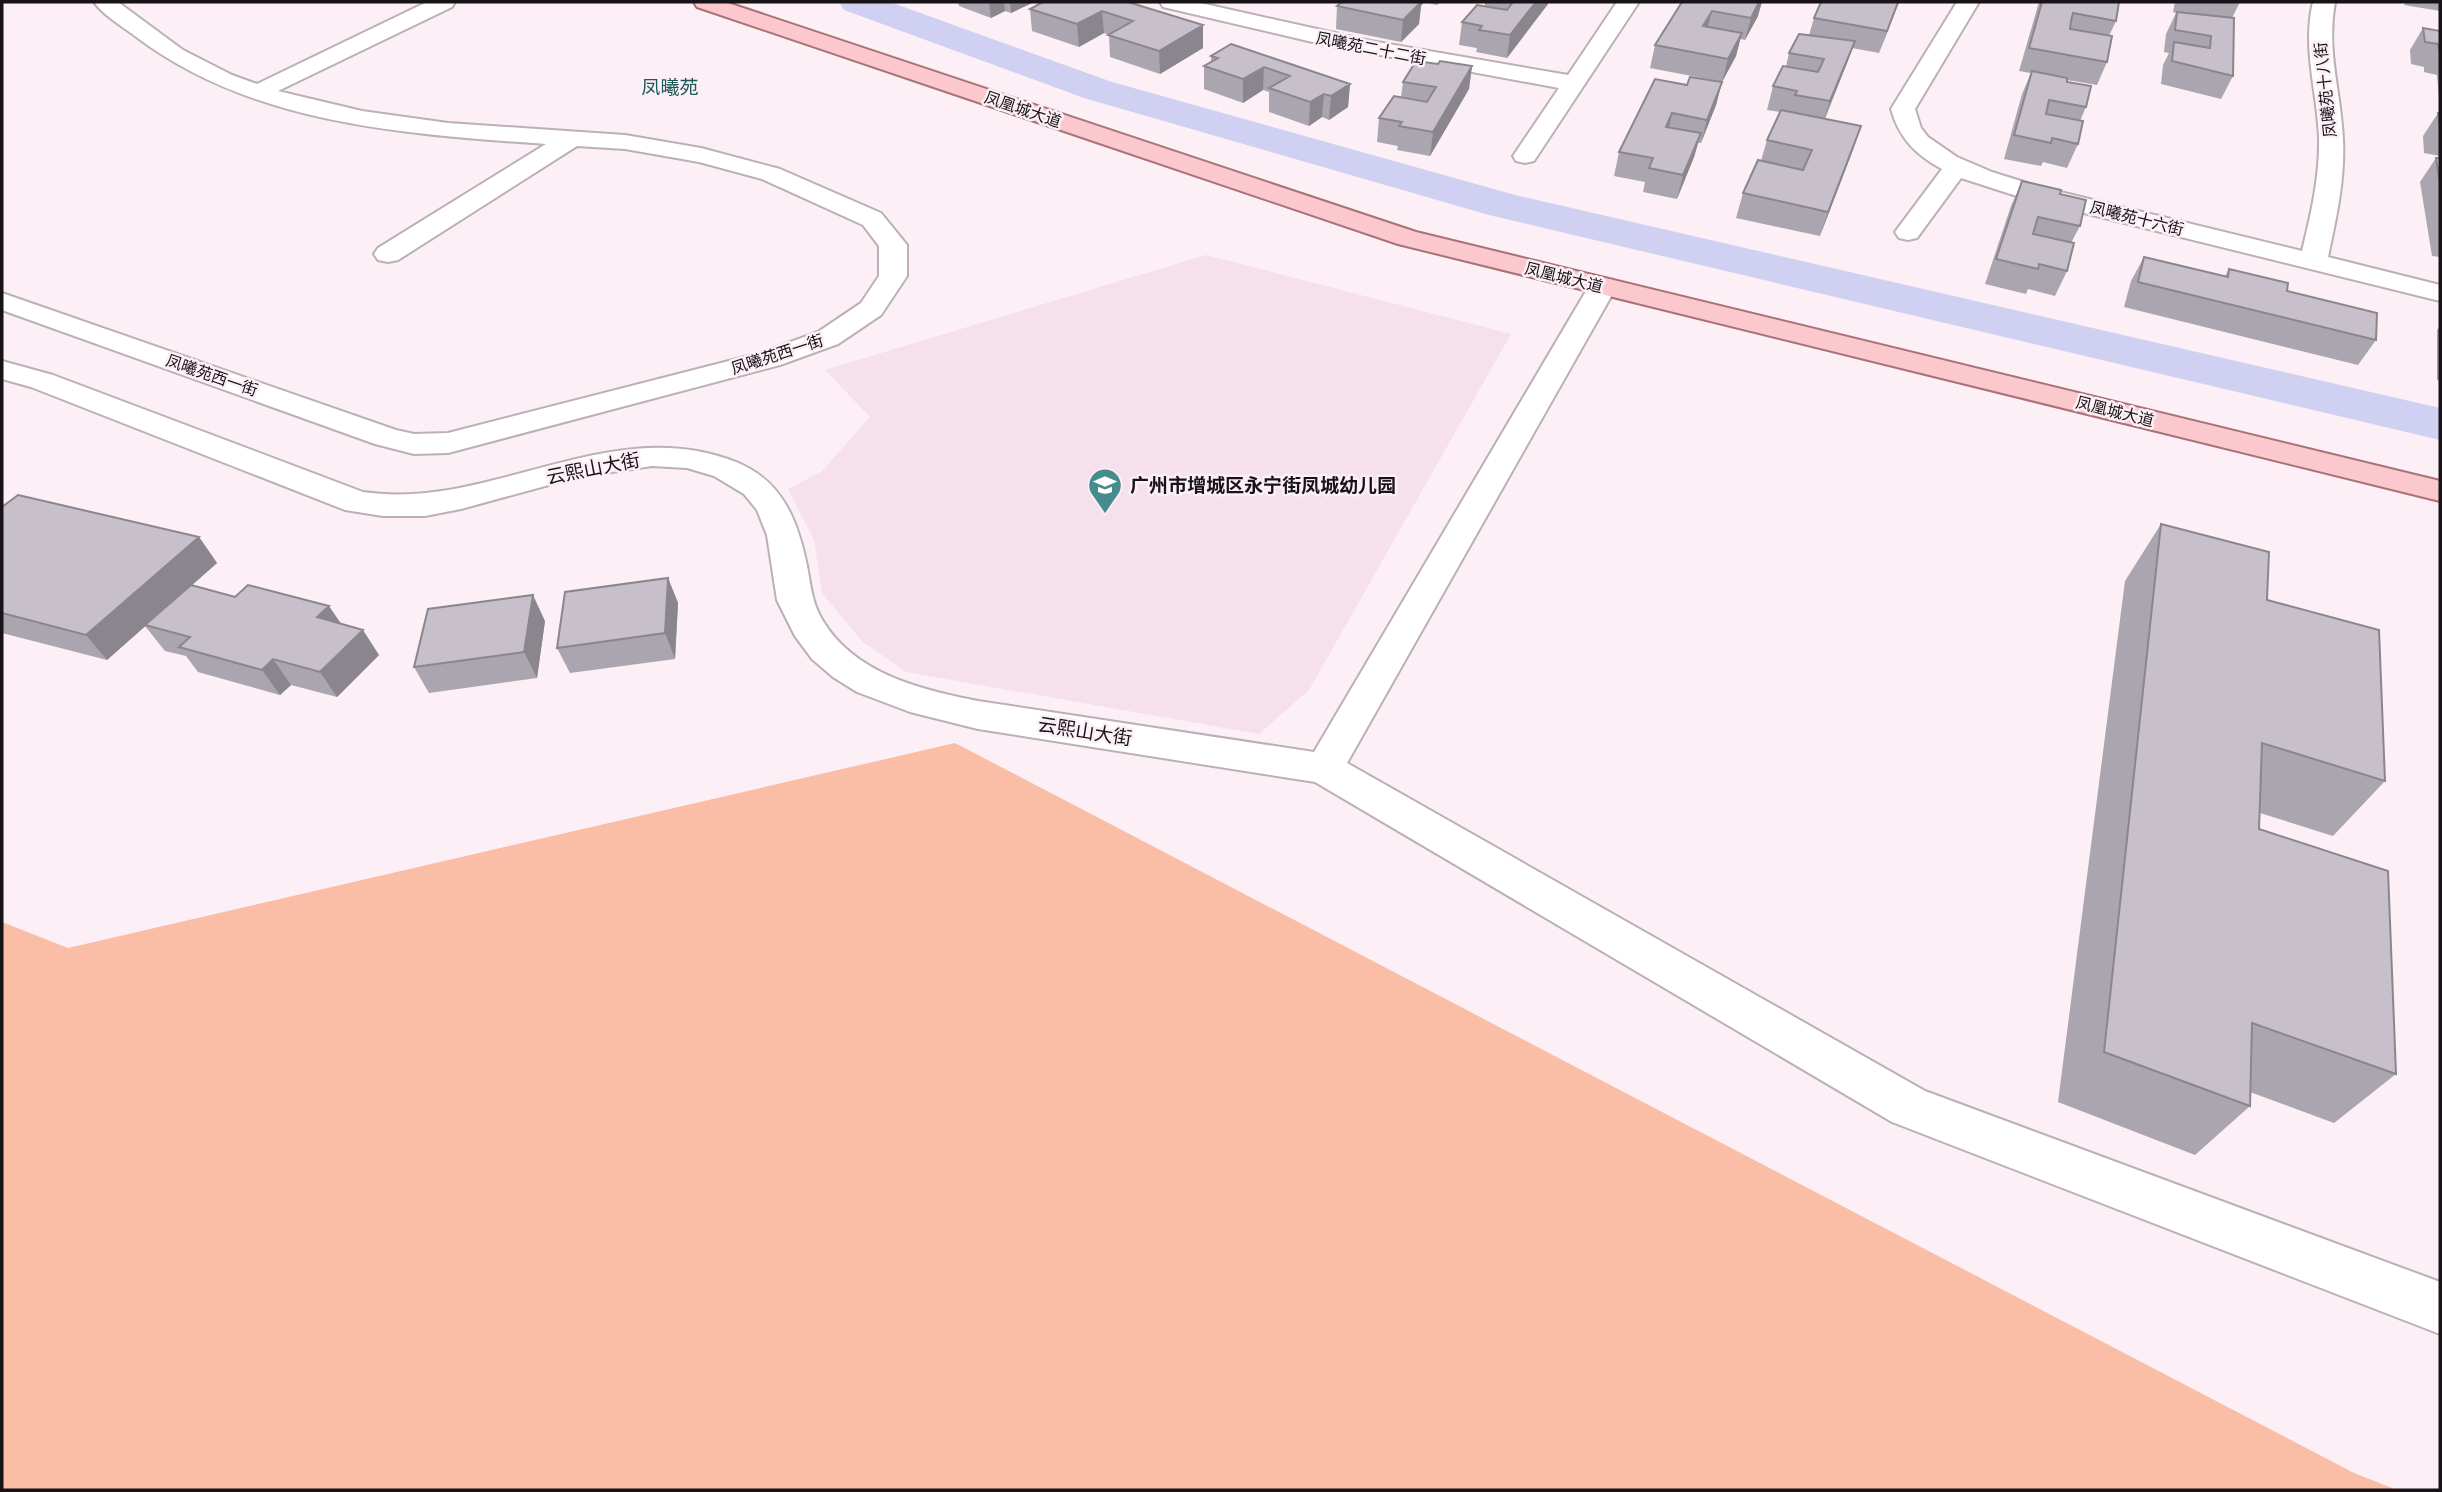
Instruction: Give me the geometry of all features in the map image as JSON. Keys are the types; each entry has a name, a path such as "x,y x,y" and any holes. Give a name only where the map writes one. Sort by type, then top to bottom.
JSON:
{"main road":[{"name":"凤凰城大道","path":"705,2 1407,238 2440,491"}],"street":[{"name":"凤曦苑西一街","path":"2,301 386,436 414,443 436,443 483,435 769,359 828,338 871,309 893,276 893,245 872,219 771,174 701,155 625,142 448,130 362,118 286,102 224,80 174,55 105,2"},
{"path":"258,92 443,2"},
{"name":"凤曦苑二十二街","path":"1171,2 1235,19 1409,56 1573,83"},
{"path":"1235,19 1263,2"},
{"path":"1525,156 1628,2"},
{"name":"凤曦苑十六街","path":"1968,2 1939,54 1912,89 1903,109 1911,132 1937,156 1980,177 2032,192 2440,293"},
{"name":"凤曦苑十八街","path":"2313,262 2328,199 2331,140 2319,47 2324,2"},
{"path":"388,254 573,138"},
{"path":"1908,232 1957,166"},
{"path":"1604,286 1324,768 1909,1107 2440,1308"},
{"name":"云熙山大街","path":"2,370 42,381 357,502 378,506 426,505 453,500 591,464 638,457 684,458 723,468 755,485 776,509 785,538 795,599 811,632 839,663 877,688 925,705 978,715 1324,768"}],"shaded area":[{"name":"广州市增城区永宁街凤城幼儿园","path":"1206,255 1511,334 1309,690 1259,734 906,672 863,642 822,593 814,540 788,489 821,472 870,417 825,370"},
{"path":"955,743 2354,1473 2397,1490 2,1490 2,922 68,948"}],"building":[{"path":"1043,2 1128,2 1203,25 1159,51 1108,35 1133,21 1102,11 1077,24 1030,9"},
{"path":"1342,2 1421,2 1403,20 1337,6"},
{"path":"1513,2 1536,2 1510,35 1479,30 1482,26 1462,22 1477,5 1507,10"},
{"path":"1682,2 1759,2 1751,18 1712,11 1703,26 1742,33 1728,59 1655,45"},
{"path":"1821,2 1898,2 1887,31 1814,18"},
{"path":"2042,2 2119,2 2116,21 2073,13 2071,21 2070,29 2112,36 2107,62 2029,48"},
{"path":"2177,12 2234,18 2233,76 2172,61 2174,42 2210,48 2211,36 2175,30"},
{"path":"2423,28 2440,31 2440,50 2438,44 2425,42"},
{"path":"1799,34 1855,41 1830,101 1795,95 1797,91 1773,86 1783,66 1818,72 1824,59 1789,53"},
{"path":"1231,44 1350,84 1331,96 1324,94 1310,102 1269,88 1290,76 1264,67 1243,79 1204,66 1218,58 1211,56"},
{"path":"1416,61 1438,64 1440,61 1472,66 1433,132 1399,126 1402,122 1379,118 1394,96 1427,102 1436,87 1403,82"},
{"path":"2032,71 2091,86 2086,107 2049,100 2046,114 2083,121 2078,144 2052,138 2051,143 2014,135"},
{"path":"1690,77 1722,82 1707,120 1672,113 1666,127 1701,133 1683,175 1649,168 1653,158 1619,152 1655,79 1687,85"},
{"path":"1781,110 1861,126 1828,212 1743,193 1758,160 1803,170 1812,150 1767,140"},
{"path":"2436,158 2440,158 2440,183"},
{"path":"2022,181 2061,190 2060,194 2086,200 2080,226 2038,217 2033,234 2074,243 2067,271 2039,264 2038,269 1996,259"},
{"path":"2144,257 2228,277 2229,269 2288,283 2287,291 2377,313 2376,340 2138,282"},
{"path":"18,495 199,537 86,635 2,613 2,507"},
{"path":"2161,524 2269,552 2267,600 2379,630 2385,781 2262,743 2259,829 2388,871 2396,1074 2252,1023 2250,1106 2104,1052"},
{"path":"668,578 665,633 557,648 565,592"},
{"path":"191,585 235,597 248,585 329,606 317,617 363,630 320,672 273,659 262,670 179,647 190,637 145,625"},
{"path":"533,595 524,652 414,667 428,609"}],"waterway":[{"path":"857,2 1098,90 1505,206 2440,424"}],"place":[{"name":"广州市增城区永宁街凤城幼儿园","path":"1105,515"}],"district":[{"name":"凤曦苑","path":"670,87"}]}
